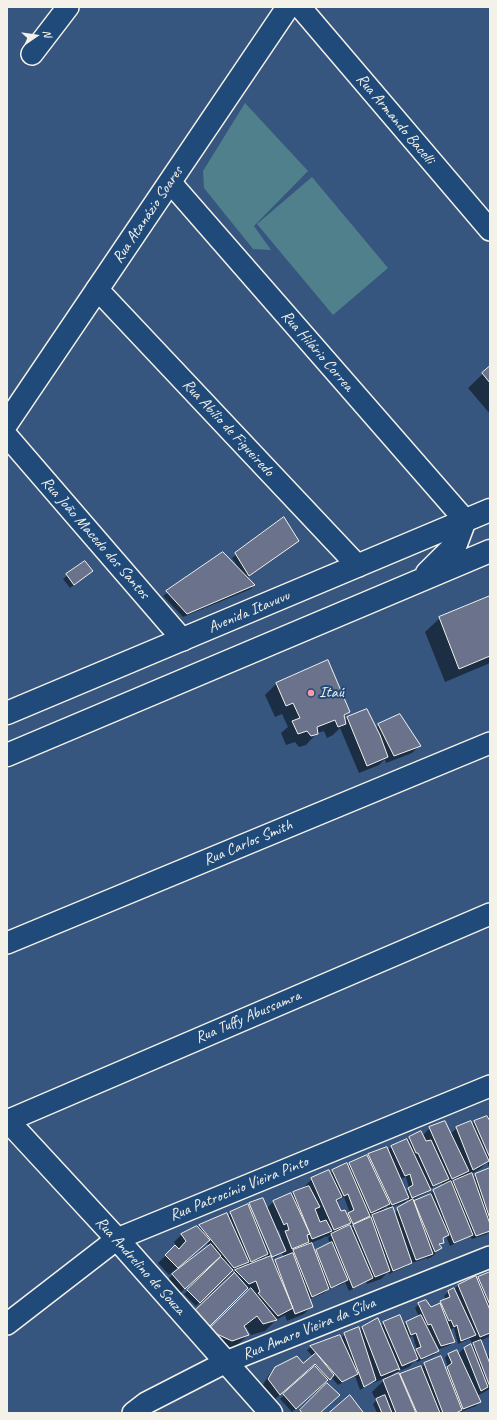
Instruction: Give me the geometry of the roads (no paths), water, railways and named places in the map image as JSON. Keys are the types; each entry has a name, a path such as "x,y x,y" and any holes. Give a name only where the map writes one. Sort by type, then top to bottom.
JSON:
{"main road":[{"name":"Rua Atanázio Soares","path":"7,423 288,7"},
{"name":"Avenida Itavuvu","path":"7,713 490,510"},
{"path":"419,580 456,544 465,520"},
{"path":"7,754 490,551"},
{"name":"Rua Andrelino de Souza","path":"7,1120 117,1239 271,1413"}],"street":[{"path":"32,54 68,7"},
{"name":"Rua Armando Bacelli","path":"300,7 490,230"},
{"name":"Rua Hilário Correa","path":"170,182 465,520"},
{"name":"Rua Abílio de Figueiredo","path":"97,289 358,566"},
{"name":"Rua João Macedo dos Santos","path":"7,436 183,640"},
{"name":"Rua Carlos Smith","path":"7,943 490,743"},
{"name":"Rua Tuffy Abussamra","path":"7,1120 490,914"},
{"name":"Rua Patrocínio Vieira Pinto","path":"7,1324 117,1239 490,1086"},
{"name":"Rua Amaro Vieira da Silva","path":"134,1413 146,1403 226,1362 490,1257"}],"place":[{"name":"Itaú","path":"311,693"}]}
